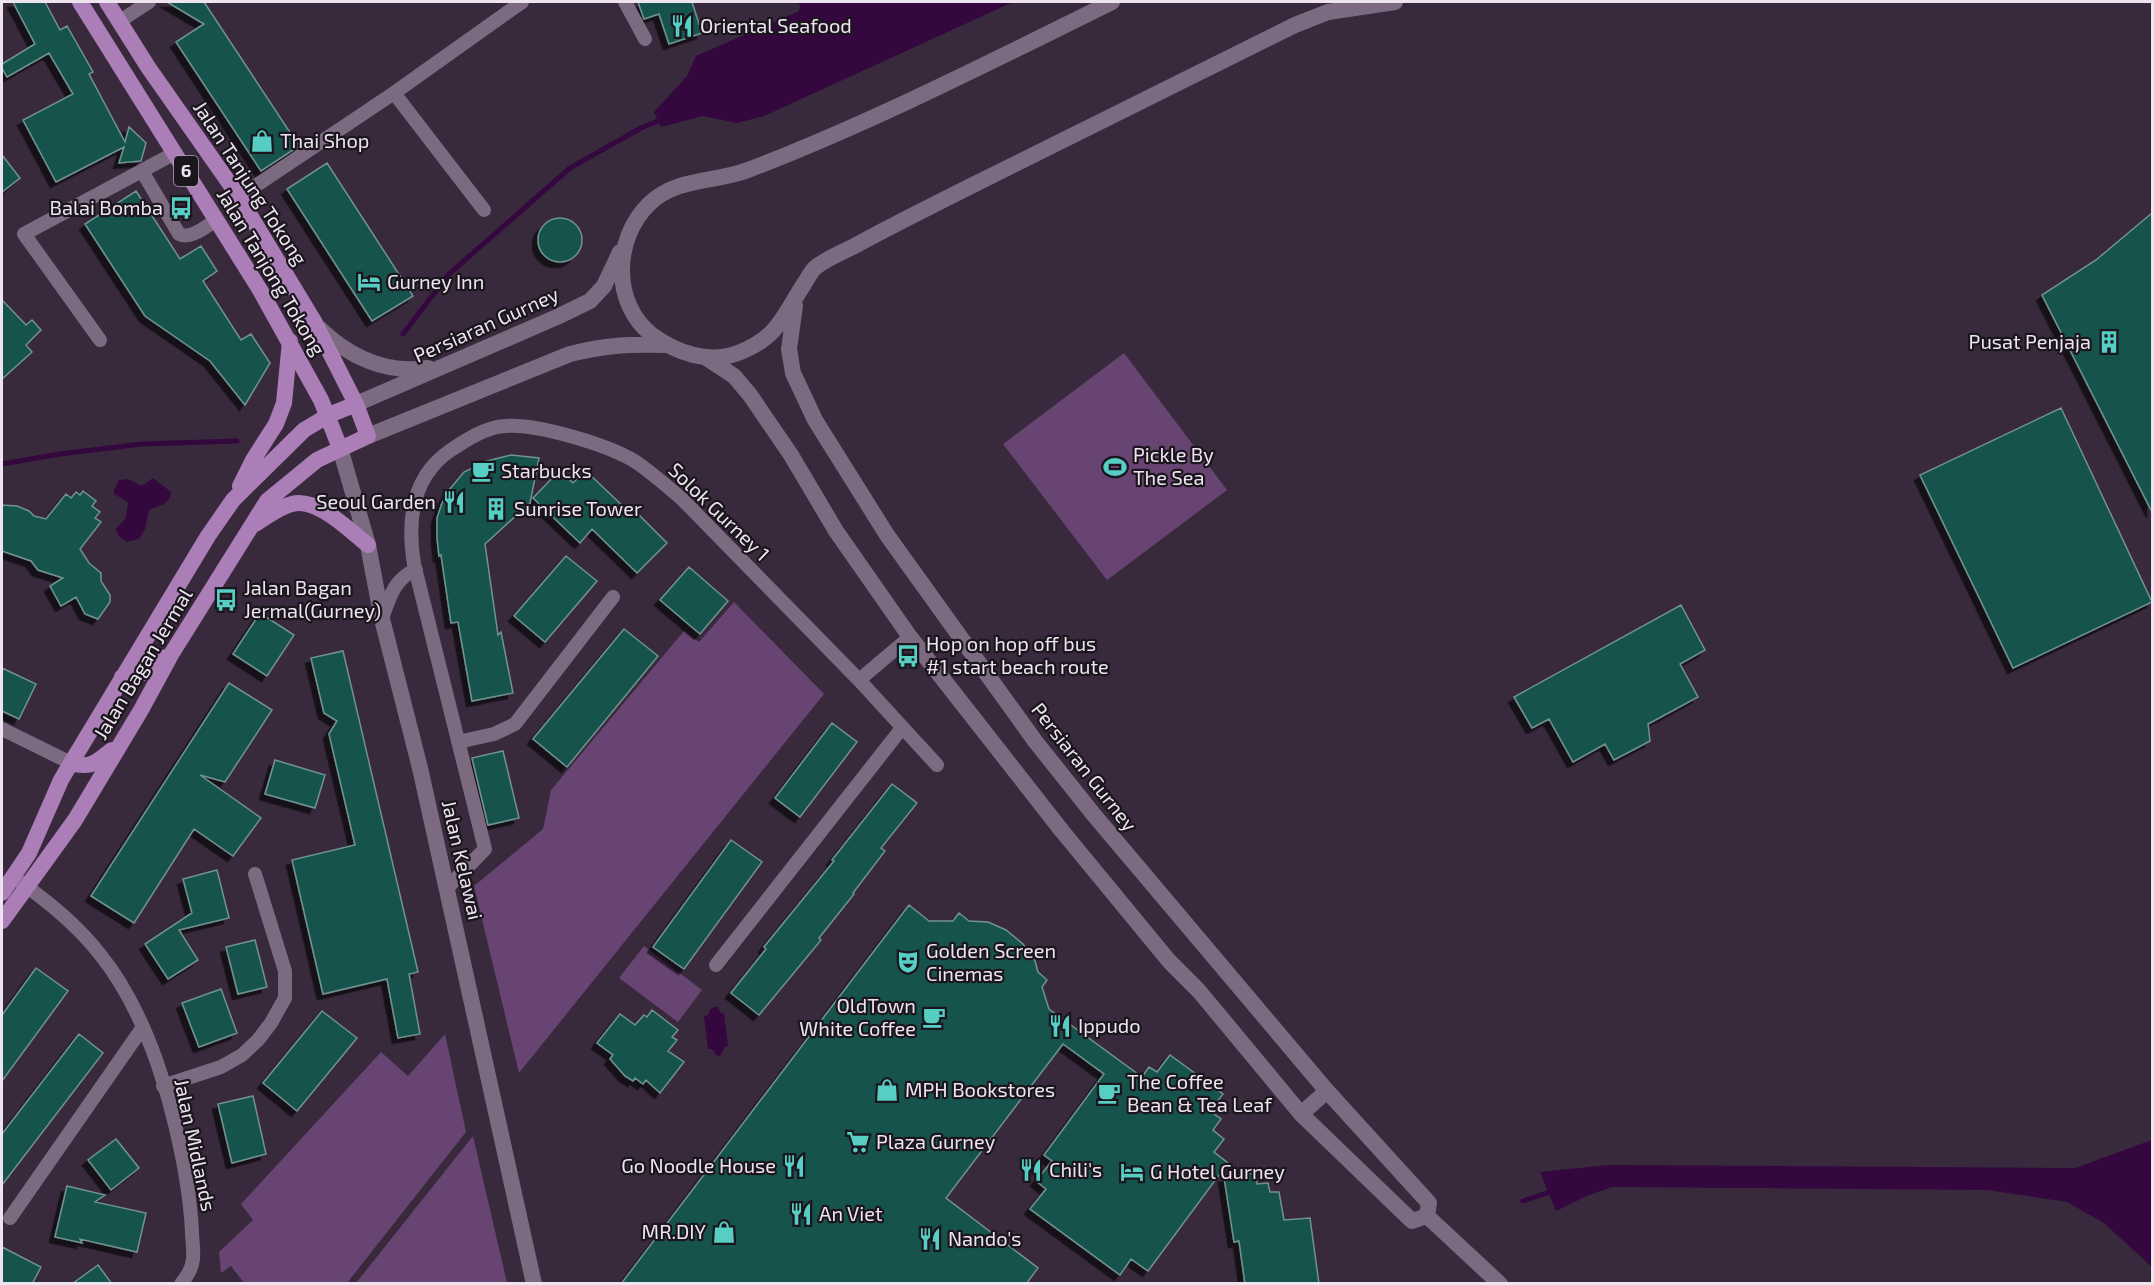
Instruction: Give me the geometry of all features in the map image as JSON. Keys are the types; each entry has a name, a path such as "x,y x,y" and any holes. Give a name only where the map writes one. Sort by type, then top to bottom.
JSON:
{"main road":[{"name":"Jalan Tanjong Tokong","path":"80,2 290,341 328,416 340,448"},
{"name":"6","path":"107,2 120,21"},
{"path":"1112,2 885,114 729,177 688,182 669,190 651,202 637,218 627,236 621,261 623,286 631,309 646,330 666,345 685,354 705,357 735,354 761,342 783,322 814,268 902,220 1295,25 1328,12 1395,2"},
{"name":"Jalan Tanjung Tokong","path":"120,21 148,67 239,197 315,323"},
{"name":"Persiaran Gurney","path":"328,416 557,317 590,300 604,286 627,236"},
{"name":"Persiaran Gurney","path":"796,296 789,350 793,373 815,420 887,535 1035,741 1094,815 1327,1091 1429,1203 1427,1216 1500,1284"},
{"name":"Jalan Tanjong Tokong","path":"315,323 356,404 368,436"},
{"path":"315,323 335,343 360,358 381,365 416,370 444,366"},
{"path":"233,500 253,460 276,424 284,403 290,341"},
{"path":"340,448 570,354 602,346 666,345"},
{"path":"705,357 734,376 750,395 791,455 836,531 910,637 1062,831 1169,961 1199,992 1301,1114 1412,1221 1427,1216"},
{"name":"Jalan Bagan Jermal","path":"2,893 29,853 71,762 208,536 233,500 304,430 328,416"},
{"name":"Jalan Bagan Jermal","path":"2,921 75,820 141,710 172,653 250,527 274,494 317,460 340,448"},
{"name":"Jalan Kelawai","path":"340,448 368,545 382,619 420,768 534,1284"},
{"path":"250,527 283,507 304,502 323,510 368,545"},
{"path":"122,676 134,677 146,673 172,653"},
{"path":"71,762 83,766 93,765 118,746"},
{"path":"1301,1114 1327,1091"}],"street":[{"path":"120,21 149,2"},
{"path":"239,197 394,93 503,6 522,2"},
{"path":"625,2 645,39"},
{"path":"394,93 484,210"},
{"path":"100,340 24,234 175,153"},
{"path":"142,171 179,234 183,237 189,236 216,220"},
{"name":"Solok Gurney 1","path":"447,888 485,849 416,570 411,542 411,521 415,499 425,476 438,459 477,434 503,426 538,427 598,446 634,461 656,477 682,499 859,680 937,765"},
{"path":"382,619 398,582 405,574 416,570"},
{"path":"458,742 494,734 515,724 613,597"},
{"path":"859,680 910,637"},
{"path":"716,965 902,728"},
{"path":"2,729 71,762"},
{"path":"163,1086 222,1067 242,1055 271,1023 285,998 285,971 255,874"},
{"name":"Jalan Midlands","path":"13,878 28,887 77,930 99,953 130,1000 143,1027 173,1119 189,1196 193,1258 185,1279"},
{"path":"10,1218 143,1027"}],"shaded area":[{"path":"798,2 1013,2 764,116 737,123 703,116 661,127 654,112 687,76 696,56 799,11"},
{"name":"Pickle By The Sea","path":"1124,353 1227,490 1107,580 1003,444"},
{"path":"153,478 171,492 170,497 163,504 149,510 145,529 139,539 127,542 119,536 116,529 126,518 128,502 114,494 114,490 119,480 128,479 142,486"},
{"path":"734,602 824,694 519,1073 474,886 543,829 551,790 684,631 699,642"},
{"path":"644,946 702,990 678,1022 619,978"},
{"path":"718,1007 721,1013 724,1013 728,1046 720,1056 716,1055 712,1049 708,1049 704,1016 708,1015 710,1009"},
{"path":"445,1034 466,1132 347,1283 244,1283 231,1266 221,1273 219,1252 253,1220 241,1204 381,1052 408,1076"},
{"path":"473,1136 507,1283 356,1283"},
{"path":"2152,1140 2152,1267 2104,1223 2067,1202 1988,1190 1612,1187 1556,1211 1540,1172 1608,1165 2075,1168"}],"building":[{"path":"13,2 45,2 60,30 67,26 93,72 89,74 125,142 129,127 146,143 141,161 119,163 124,147 56,182 23,120 73,94 49,53 7,77 2,64 35,44"},
{"path":"167,2 204,2 299,146 261,171 176,42 204,24"},
{"name":"Oriental Seafood","path":"638,2 692,2 702,33 669,44 659,14 644,19"},
{"path":"2,155 20,178 2,192"},
{"path":"327,163 413,296 372,321 287,189"},
{"path":"136,191 180,259 201,246 217,271 203,281 241,340 251,334 270,363 245,405 210,361 145,316 85,224"},
{"name":"Pusat Penjaja","path":"2152,213 2152,512 2042,295 2096,260"},
{"path":"560,218 569,219 576,224 581,231 581,249 576,256 569,261 560,262 551,261 544,256 539,249 538,240 539,231 544,224 551,219"},
{"path":"2,300 26,325 32,320 41,330 26,345 32,352 2,379"},
{"path":"2061,408 2152,602 2013,668 1920,475"},
{"path":"511,455 539,458 530,503 485,544 498,635 501,632 513,693 472,701 458,622 451,623 441,555 439,556 437,518 449,490 464,472 487,461"},
{"path":"560,470 573,483 585,470 629,512 633,509 667,543 637,573 592,529 580,543 533,498"},
{"path":"83,491 96,501 92,506 100,512 95,518 101,522 80,549 89,563 101,573 101,581 110,595 110,602 98,619 85,614 76,597 61,606 50,586 63,578 38,570 31,561 2,551 2,505 17,506 34,516 46,519 66,494 71,498 76,492 80,495"},
{"path":"566,556 597,581 545,642 514,616"},
{"path":"689,567 728,601 700,634 660,600"},
{"path":"1681,605 1705,650 1680,664 1698,697 1648,724 1650,741 1614,760 1605,744 1573,762 1549,719 1532,728 1514,697"},
{"path":"260,613 294,635 267,676 233,654"},
{"path":"624,629 658,656 567,767 533,739"},
{"path":"343,651 418,972 409,974 420,1034 398,1038 387,979 323,994 292,860 355,845 329,734 337,721 324,713 311,658"},
{"path":"2,668 36,684 19,719 2,711"},
{"path":"229,683 272,710 225,782 200,775 261,818 233,856 194,829 134,923 91,896"},
{"path":"832,723 857,742 800,817 775,798"},
{"path":"503,751 519,818 488,825 472,758"},
{"path":"275,760 325,775 315,808 265,794"},
{"path":"892,784 917,803 881,848 885,851 819,938 821,940 759,1015 731,993 766,949 764,947 834,861 832,860"},
{"path":"731,840 762,862 684,969 653,947"},
{"path":"217,870 229,918 179,930 198,960 168,979 145,944 192,913 183,879"},
{"name":"Plaza Gurney","path":"909,905 929,921 953,921 959,913 969,921 988,922 1006,930 1023,944 1035,961 1038,972 1047,980 1042,987 1049,1009 1142,1077 1149,1067 1157,1072 1170,1055 1223,1094 1210,1111 1221,1119 1213,1130 1224,1139 1214,1152 1228,1163 1148,1271 1131,1259 1120,1275 1030,1209 1046,1189 1036,1181 1052,1161 1044,1155 1104,1074 1063,1044 946,1198 1038,1268 1026,1284 621,1284"},
{"path":"255,940 267,987 238,994 226,947"},
{"path":"36,968 68,991 2,1081 2,1015"},
{"path":"221,989 237,1033 199,1047 182,1003"},
{"path":"652,1010 678,1030 672,1037 677,1040 668,1051 684,1062 660,1093 646,1080 643,1084 635,1078 633,1081 625,1076 610,1059 613,1055 597,1043 620,1014 635,1025 644,1015 647,1017"},
{"path":"322,1011 357,1038 297,1111 263,1083"},
{"path":"79,1034 103,1053 2,1185 2,1134"},
{"path":"253,1096 266,1154 232,1163 218,1104"},
{"path":"116,1139 139,1168 111,1190 88,1160"},
{"path":"1255,1173 1257,1184 1268,1183 1270,1192 1279,1192 1284,1220 1310,1218 1319,1284 1245,1284 1239,1241 1234,1242 1224,1177"},
{"path":"67,1186 105,1195 95,1202 146,1213 137,1252 80,1239 82,1243 55,1237"},
{"path":"2,1247 41,1267 32,1284 2,1284"},
{"path":"98,1265 112,1284 72,1284"}],"waterway":[{"path":"403,334 449,274 570,168 641,128 665,118"},
{"path":"2,464 142,444 237,441"},
{"path":"1523,1201 1553,1191"}],"place":[{"name":"Oriental Seafood","path":"682,26"},
{"name":"Thai Shop","path":"262,141"},
{"name":"Balai Bomba","path":"181,208"},
{"name":"Gurney Inn","path":"369,282"},
{"name":"Pusat Penjaja","path":"2109,342"},
{"name":"Pickle By The Sea","path":"1115,467"},
{"name":"Starbucks","path":"483,471"},
{"name":"Seoul Garden","path":"454,502"},
{"name":"Sunrise Tower","path":"496,509"},
{"name":"Jalan Bagan Jermal(Gurney)","path":"226,600"},
{"name":"Hop on hop off bus #1 start beach route","path":"908,656"},
{"name":"Golden Screen Cinemas","path":"908,962"},
{"name":"OldTown White Coffee","path":"934,1017"},
{"name":"Ippudo","path":"1060,1026"},
{"name":"MPH Bookstores","path":"887,1090"},
{"name":"The Coffee Bean & Tea Leaf","path":"1109,1093"},
{"name":"Plaza Gurney","path":"858,1142"},
{"name":"Go Noodle House","path":"794,1166"},
{"name":"Chili's","path":"1031,1170"},
{"name":"G Hotel Gurney","path":"1132,1172"},
{"name":"An Viet","path":"801,1214"},
{"name":"MR.DIY","path":"724,1232"},
{"name":"Nando's","path":"930,1239"}]}
